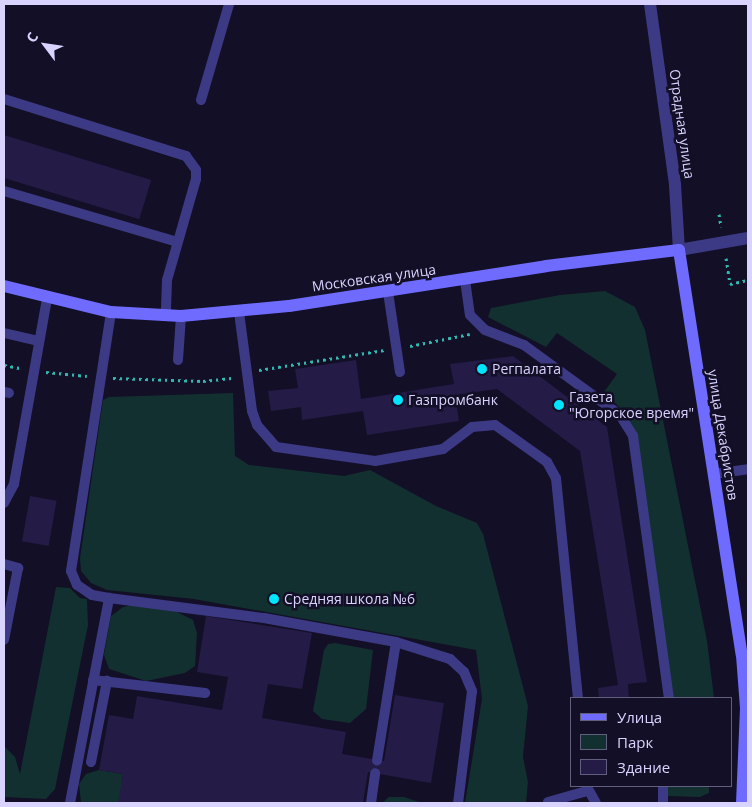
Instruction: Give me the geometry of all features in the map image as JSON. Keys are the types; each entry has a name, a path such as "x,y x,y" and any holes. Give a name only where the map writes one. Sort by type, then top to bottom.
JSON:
{"main road":[{"name":"Московская улица","path":"4,286 47,298 111,312 181,316 239,312 679,250"},
{"name":"улица Декабристов","path":"679,250 742,655 747,744 742,803"}],"street":[{"name":"Отрадная улица","path":"650,4 675,185 679,250"},
{"name":"Московская улица","path":"679,250 748,238"}],"lane":[{"path":"201,100 229,4"},
{"path":"4,99 186,156 196,170 196,179 177,242 165,293 166,316"},
{"path":"4,191 177,242"},
{"path":"465,280 470,315 485,330 524,345 620,415 633,436 669,697"},
{"path":"388,292 400,372"},
{"path":"4,503 14,484 47,298"},
{"path":"111,312 71,571 78,585 92,595 264,618 396,642 450,659 464,672 472,690 458,803"},
{"path":"239,312 256,425 276,447 374,461 443,449 472,427 495,426 547,462 556,478 578,697"},
{"path":"178,360 181,316"},
{"path":"4,333 39,341"},
{"path":"714,474 748,469"},
{"path":"4,564 18,568 4,640"},
{"path":"70,803 109,598"},
{"path":"377,760 396,642"},
{"path":"93,680 205,693"},
{"path":"91,762 107,681"},
{"path":"371,803 375,773"},
{"path":"663,787 663,803"},
{"path":"548,802 587,789 596,803"}],"path":[{"path":"4,365 100,377 203,381 228,380 273,365 396,348 485,330"}],"green space":[{"path":"605,291 635,307 645,330 707,641 714,697 671,697 630,423 625,413 604,392 617,374 557,333 546,347 488,317 491,308 560,295"},
{"path":"233,393 235,456 249,465 344,476 370,470 436,506 477,523 483,534 528,706 523,757 528,782 526,803 465,803 482,699 476,650 194,599 107,590 91,583 81,571 80,558 103,400 109,397"},
{"path":"56,587 70,588 80,598 87,599 88,625 55,789 46,799 4,797 4,746 15,757 20,774"},
{"path":"137,604 175,611 193,620 197,633 195,666 185,673 146,681 109,669 104,655 111,616 123,607"},
{"path":"335,643 373,650 366,709 350,723 322,719 313,711 324,650 328,644"},
{"path":"99,770 123,774 119,803 81,803 79,784 86,774"},
{"path":"667,787 709,787 709,793 700,797 667,796"},
{"path":"389,797 404,797 419,802 444,803 382,803"}],"building":[{"path":"4,135 151,180 139,219 4,178"},
{"path":"513,356 607,427 647,682 628,684 629,697 599,697 598,688 618,685 580,451 497,389 455,395 459,421 367,435 363,411 302,420 301,407 271,411 268,391 298,388 295,369 356,360 361,399 454,384 450,364"},
{"path":"30,496 57,501 49,546 22,541"},
{"path":"206,616 312,633 302,689 268,684 262,718 346,732 342,754 384,761 395,695 444,703 431,783 368,772 363,803 118,803 123,774 99,770 109,715 133,719 137,696 222,710 228,677 197,672"}],"place":[{"name":"Регпалата","path":"482,369"},
{"name":"Газпромбанк","path":"398,400"},
{"name":"Газета \"Югорское время\"","path":"559,405"},
{"name":"Средняя школа №6","path":"274,599"}]}
